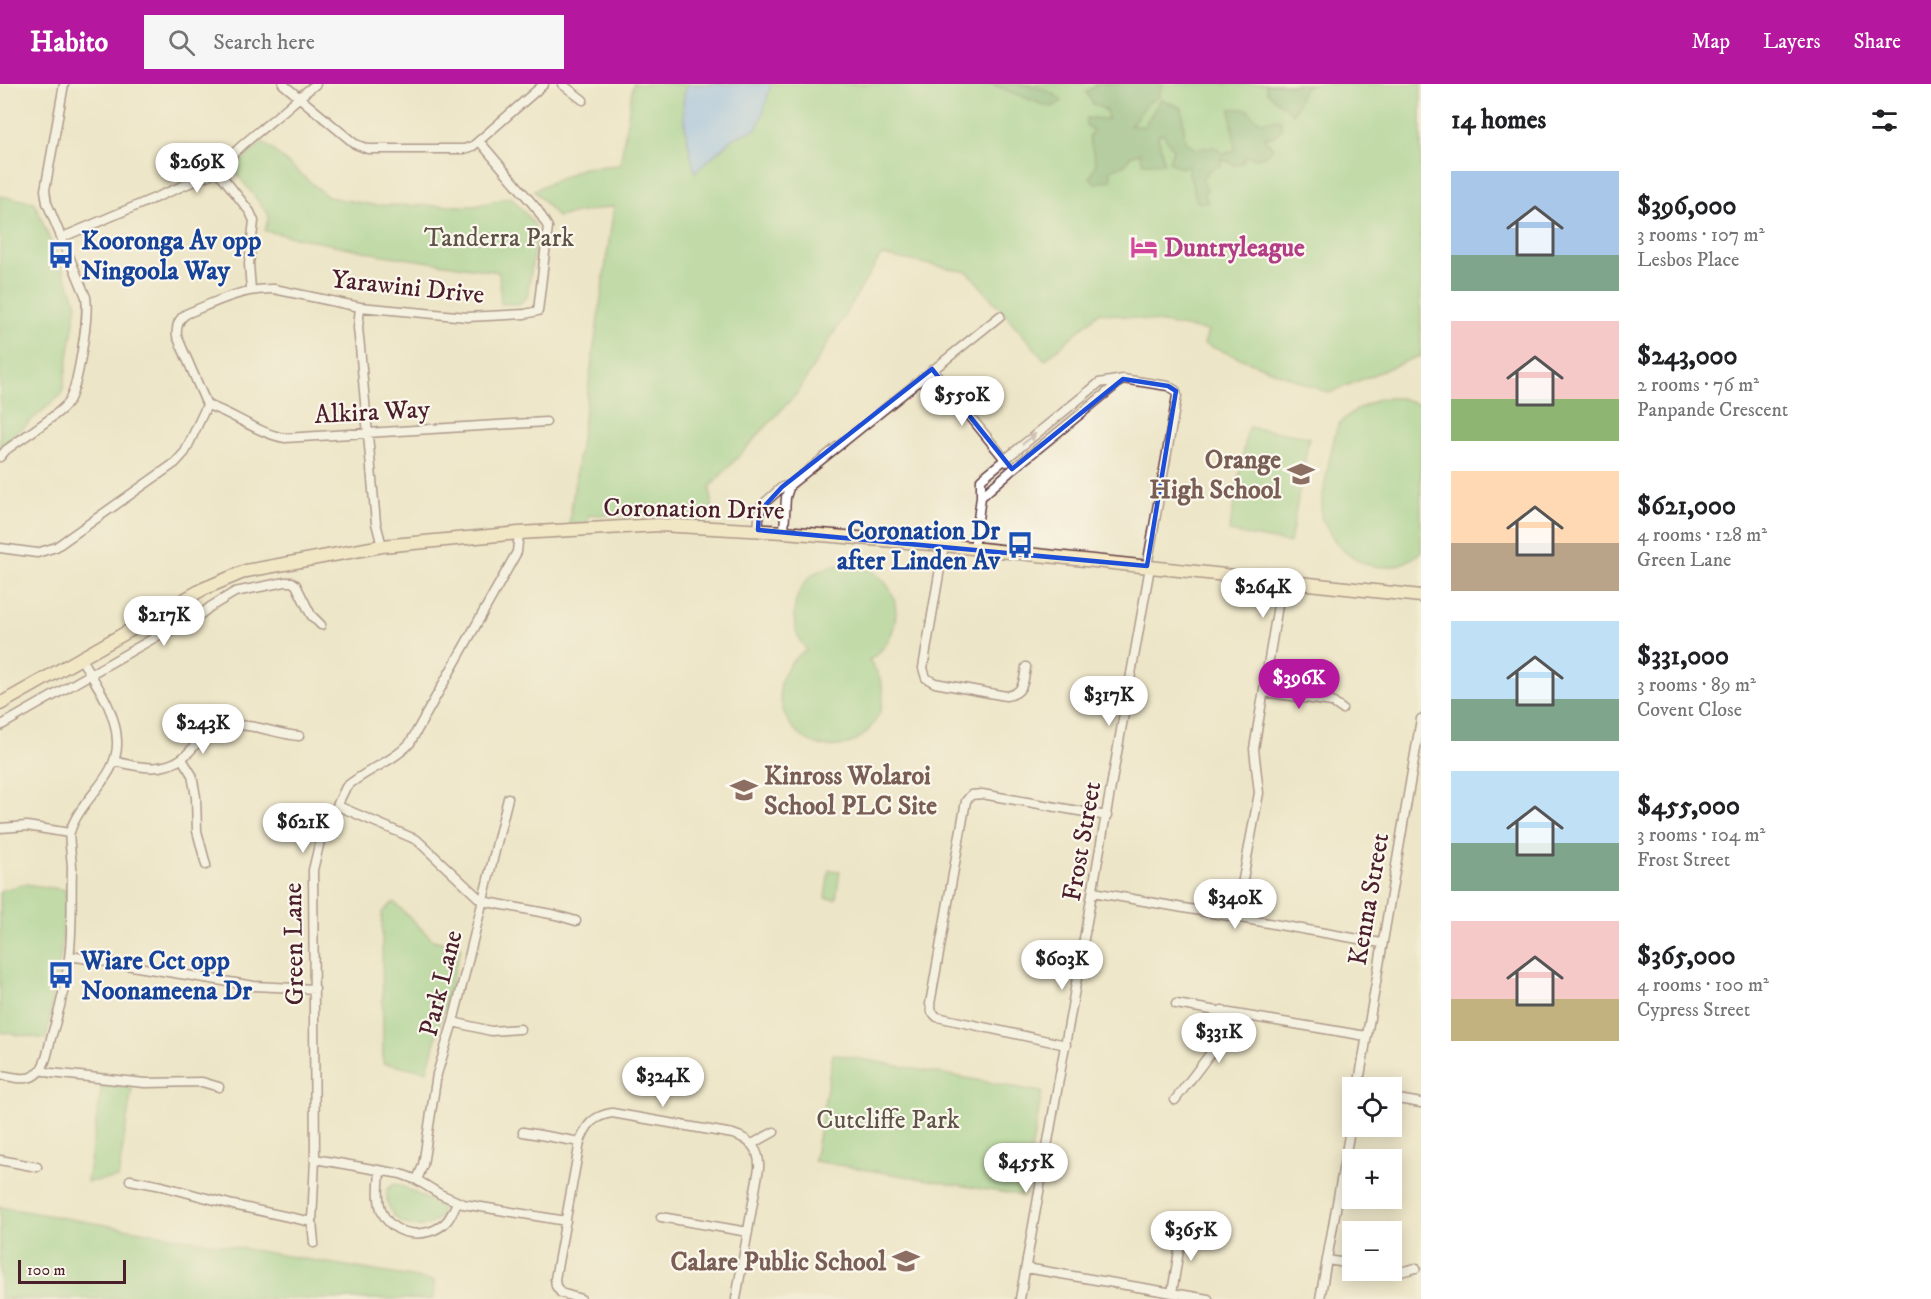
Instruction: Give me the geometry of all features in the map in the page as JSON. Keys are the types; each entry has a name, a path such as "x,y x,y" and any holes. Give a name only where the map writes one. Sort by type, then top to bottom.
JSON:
{"main road":[{"name":"Coronation Drive","path":"1,702 224,578 264,567 382,546 519,533 659,525 758,530 944,545 1421,596"}],"street":[{"path":"0,457 67,404 75,386 88,310 86,297 47,203 45,190 64,84"},
{"path":"283,84 354,144 364,148 464,148 480,142 544,84"},
{"path":"63,237 218,171 229,156 316,84"},
{"path":"562,84 583,100"},
{"name":"Yarawini Drive","path":"207,405 177,336 178,325 186,314 235,294 251,290 280,290 360,307 467,317 525,314 538,311 548,228 537,209 480,142"},
{"path":"218,171 254,220 249,264 251,290"},
{"path":"360,307 358,328 376,523 382,546"},
{"path":"758,530 760,507 782,487 790,485 1000,316"},
{"path":"932,369 1013,469"},
{"path":"974,548 981,479 1099,383 1123,379"},
{"path":"981,496 1123,379"},
{"name":"Frost Street","path":"1020,1299 1107,816 1177,400 1176,392 1168,386 1123,379"},
{"path":"0,548 37,553 56,547 175,463 185,452 207,405"},
{"name":"Alkira Way","path":"207,405 224,410 281,437 546,422"},
{"path":"784,532 786,497 790,485"},
{"name":"Green Lane","path":"314,1243 312,1222 315,1159 313,870 320,841 346,787 353,780 410,743 517,552 519,533"},
{"path":"944,545 923,668 926,678 935,683 1006,696 1017,694 1021,689 1026,667"},
{"path":"1236,916 1259,793 1254,749 1282,581"},
{"path":"0,726 161,634 190,623 226,597 244,590 292,582 296,585 311,615 321,625"},
{"path":"0,1075 23,1078 30,1077 41,1070 63,996 70,956 72,852 69,833 85,803 102,783 114,761 117,743 114,720 106,701 81,658"},
{"path":"1264,692 1332,702 1342,709"},
{"name":"Kenna Street","path":"1360,1077 1421,718"},
{"path":"114,761 136,767 153,768 182,759 203,737 221,727 242,725 299,736"},
{"path":"182,759 192,775 196,797 197,831 206,865"},
{"path":"1066,1045 937,1017 932,1012 930,1004 966,801 971,795 982,794 1107,816"},
{"name":"Park Lane","path":"417,1180 423,1165 437,1074 453,1022 508,798"},
{"path":"338,806 417,840 482,901 576,921"},
{"path":"0,828 27,826 69,833"},
{"path":"1093,892 1381,943"},
{"path":"70,956 254,986 315,989"},
{"path":"1176,1004 1366,1036"},
{"path":"1175,1100 1216,1046 1222,1010"},
{"path":"453,1022 491,1031 520,1029"},
{"path":"41,1070 144,1083 202,1082 219,1086"},
{"path":"1402,1100 1421,1103"},
{"path":"581,1299 565,1295 557,1289 555,1278 580,1142 591,1121 612,1113 733,1134 745,1138 752,1144 759,1163 736,1299"},
{"path":"522,1132 580,1142"},
{"path":"752,1144 774,1132"},
{"path":"1320,1299 1349,1137"},
{"path":"315,1159 401,1174 457,1202 566,1221"},
{"path":"0,1160 37,1167"},
{"path":"380,1171 379,1200 382,1212 393,1225 401,1230 420,1234 435,1230 447,1220 457,1202"},
{"path":"130,1180 312,1222"},
{"path":"661,1217 748,1232"},
{"path":"1172,1293 1183,1227"},
{"path":"1327,1260 1342,1262"},
{"path":"1026,1268 1208,1299"},
{"path":"1402,1272 1416,1269"}],"highlighted area":[{"path":"932,369 1012,469 1123,379 1168,386 1176,391 1147,566 758,530 759,512 782,487"}],"green space":[{"path":"633,84 1421,84 1421,357 1416,357 1329,393 1204,344 1208,331 1100,312 1045,360 968,272 881,255 798,392 710,487 713,514 589,515 587,523 569,524 614,206 557,217 534,190 583,168 620,165"},
{"path":"991,84 1040,88 1056,95 1062,101 1053,107 1043,105"},
{"path":"1099,84 1163,84 1159,96 1146,105 1130,126 1144,126 1161,99 1182,108 1185,141 1196,149 1215,147 1223,155 1235,149 1230,109 1247,110 1261,122 1278,119 1281,121 1282,129 1274,136 1264,138 1273,148 1263,157 1244,156 1244,162 1234,165 1221,158 1221,166 1208,170 1202,179 1207,191 1204,193 1208,202 1197,202 1187,166 1181,168 1169,162 1173,149 1163,133 1158,135 1164,163 1143,163 1140,153 1130,156 1126,164 1111,170 1111,180 1095,184 1090,178 1096,163 1089,138 1093,130 1086,125 1086,118 1108,119 1106,110 1093,104 1086,92"},
{"path":"1266,84 1314,84 1305,86 1293,114 1267,92"},
{"name":"Tanderra Park","path":"263,142 328,197 374,205 475,206 511,197 534,224 537,233 527,297 519,304 501,304 499,272 383,255 265,231 269,215 237,174 237,165"},
{"path":"0,196 34,202 77,304 62,394 0,447"},
{"path":"1380,398 1401,398 1421,405 1421,552 1395,566 1382,567 1356,560 1345,551 1335,541 1321,516 1327,471 1338,426 1351,413"},
{"path":"1248,427 1309,437 1290,543 1229,532"},
{"path":"833,565 861,567 870,570 882,579 895,602 896,615 894,628 888,640 869,660 879,676 883,689 877,717 868,731 855,741 834,746 810,742 800,735 785,716 780,690 782,678 788,667 807,650 796,632 794,621 794,610 801,589 815,573"},
{"path":"829,870 840,871 836,899 825,898"},
{"path":"25,884 66,890 61,954 46,1039 0,1032 0,891"},
{"path":"394,902 433,940 461,947 427,1071 383,1063 382,912"},
{"name":"Cutcliffe Park","path":"833,1054 1042,1092 1023,1196 814,1161"},
{"path":"102,1084 132,1088 118,1178 87,1182"},
{"path":"394,1184 440,1206 442,1215 424,1226 405,1224 391,1211 387,1201 387,1190"},
{"path":"0,1207 434,1281 434,1299 0,1299"}],"water":[{"path":"688,84 771,84 763,114 756,129 732,139 695,172 687,140 683,102"}],"place":[{"name":"Duntryleague","path":"1144,247"},
{"name":"Kooronga Av opp Ningoola Way","path":"61,255"},
{"name":"Orange High School","path":"1301,474"},
{"name":"Coronation Dr after Linden Av","path":"1020,545"},
{"name":"Kinross Wolaroi School PLC Site","path":"744,790"},
{"name":"Wiare Cct opp Noonameena Dr","path":"61,975"},
{"name":"Calare Public School","path":"906,1261"}]}
